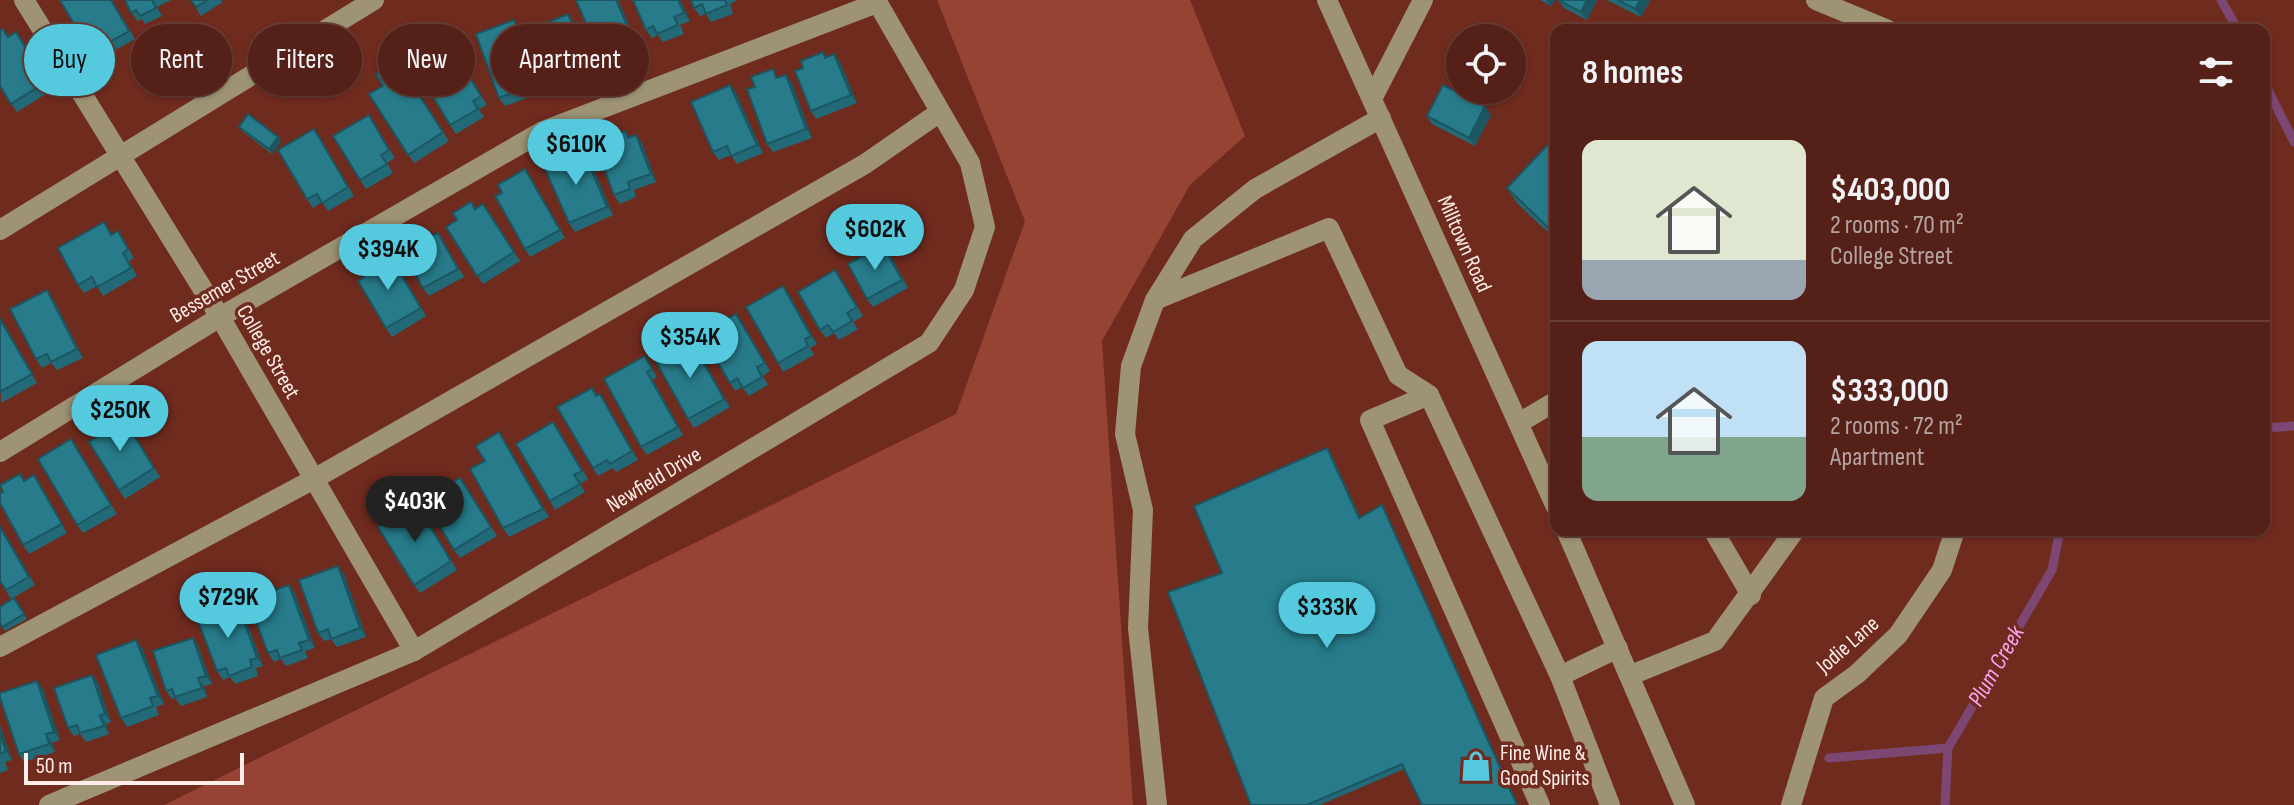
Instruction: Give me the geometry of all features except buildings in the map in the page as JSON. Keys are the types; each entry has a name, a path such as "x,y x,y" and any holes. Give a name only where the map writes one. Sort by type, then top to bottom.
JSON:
{"street":[{"name":"College Street","path":"24,0 220,317 414,651"},
{"path":"0,230 119,154 374,0"},
{"name":"Milltown Road","path":"1327,0 1550,493"},
{"path":"1372,99 1423,0"},
{"path":"1816,0 1874,24"},
{"name":"Newfield Drive","path":"49,805 414,651 929,343 964,290 985,227 970,163 876,2"},
{"name":"Bessemer Street","path":"0,452 220,317 543,131 876,2"},
{"path":"0,647 314,479 865,164 940,112"},
{"path":"1157,805 1138,628 1143,510 1125,434 1131,366 1155,300 1193,239 1255,189 1381,118"},
{"path":"1155,300 1329,228 1398,375 1429,395 1560,676 1610,805"},
{"path":"1429,395 1370,420 1540,805"},
{"path":"1519,423 1550,405"},
{"path":"1569,536 1685,805"},
{"path":"1717,536 1751,595"},
{"path":"1631,675 1715,641 1791,536"},
{"name":"Jodie Lane","path":"1791,805 1824,698 1857,674 1898,635 1942,570 1953,536"},
{"path":"1560,676 1618,648"}],"shaded area":[{"path":"937,0 1190,0 1245,136 1190,185 1102,341 1133,805 164,805 956,414 1025,221"}],"waterway":[{"name":"Plum Creek","path":"2221,0 2235,24"},
{"name":"Plum Creek","path":"2270,94 2294,142"},
{"name":"Plum Creek","path":"2270,428 2294,426"},
{"name":"Plum Creek","path":"1945,805 1948,748 2052,570 2059,536"},
{"path":"1829,758 1948,748"}],"place":[{"name":"Fine Wine & Good Spirits","path":"1476,766"}]}
